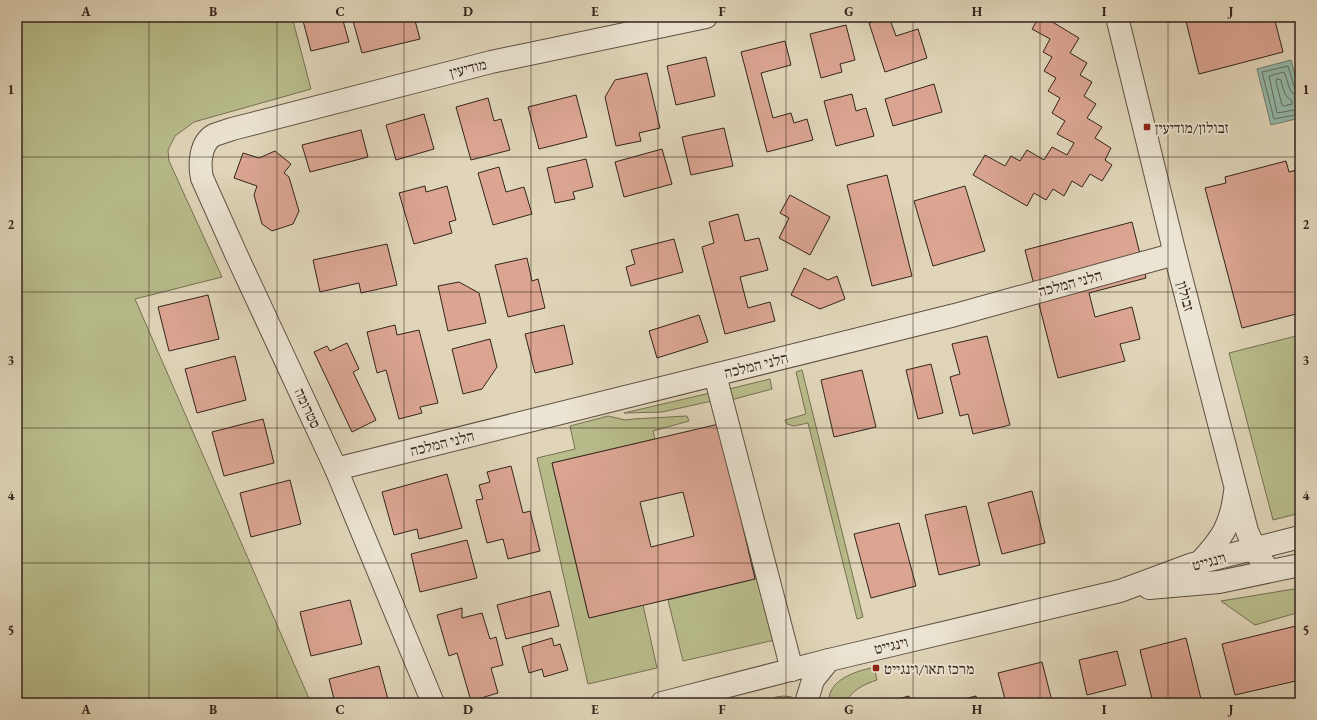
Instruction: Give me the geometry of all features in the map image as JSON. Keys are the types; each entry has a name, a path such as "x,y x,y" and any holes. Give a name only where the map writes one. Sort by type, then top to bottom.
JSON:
{"street":[{"name":"מודיעין","path":"232,129 491,62 706,17"},
{"name":"זבולון","path":"1117,17 1175,254 1247,531 1258,556 1269,570"},
{"name":"סטרומה","path":"232,129 213,136 205,144 200,170 202,178 336,469 433,703"},
{"name":"הלני המלכה","path":"336,469 954,315 1175,254"},
{"path":"715,375 792,670"},
{"path":"1199,563 1213,548 1227,526 1233,511 1236,489"},
{"name":"וינגייט","path":"662,703 829,660 1120,591 1190,565 1300,537"},
{"name":"וינגייט","path":"1120,591 1219,582 1269,570 1300,565"},
{"path":"806,703 814,680 829,660"}],"shaded area":[{"path":"17,17 292,17 311,89 194,122 175,136 168,150 169,161 222,277 135,299 311,703 17,703"},
{"path":"1300,335 1300,513 1273,520 1229,353"},
{"path":"802,370 863,617 857,619 808,423 794,426 787,424 785,420 806,414 796,372"},
{"path":"770,379 772,389 727,401 725,390"},
{"path":"710,393 712,401 662,412 624,413"},
{"path":"608,416 625,420 687,416 689,421 653,431 655,439 552,463 589,618 643,605 657,668 588,684 537,458 575,449 570,426"},
{"path":"754,531 779,639 683,661 668,600 755,579 745,533"},
{"path":"1300,588 1300,612 1255,625 1221,601"},
{"path":"871,668 875,671 877,680 855,691 848,698 846,703 829,703 829,695 837,683 849,675"},
{"path":"784,696 792,697 795,703 768,703 769,700"}],"water":[{"path":"1291,60 1300,95 1300,118 1271,125 1257,69"}],"building":[{"path":"302,17 342,17 349,42 311,51"},
{"path":"370,17 414,17 420,39 362,53 353,21"},
{"path":"577,17 597,17 578,21"},
{"path":"889,17 896,36 918,29 927,58 885,72 869,23"},
{"path":"1039,17 1044,17 1079,38 1070,53 1087,63 1080,75 1092,82 1084,96 1096,104 1087,118 1102,127 1095,138 1111,148 1105,160 1112,165 1102,181 1090,174 1082,187 1072,181 1064,196 1053,189 1046,200 1034,193 1027,206 973,175 985,155 1005,166 1011,156 1020,161 1027,150 1044,160 1052,147 1067,155 1074,143 1057,134 1065,121 1052,113 1060,98 1048,91 1056,78 1044,71 1052,57 1043,52 1050,39 1032,29"},
{"path":"1185,17 1274,17 1283,52 1199,74"},
{"path":"846,25 855,60 840,64 842,72 821,78 810,34"},
{"path":"785,41 791,65 761,73 773,118 791,113 794,123 807,119 813,140 767,152 741,52"},
{"path":"706,57 715,96 676,105 667,66"},
{"path":"647,73 660,128 639,133 641,141 616,146 605,97 615,80"},
{"path":"934,84 942,112 893,126 885,99"},
{"path":"852,94 856,111 866,108 874,136 836,146 824,101"},
{"path":"576,95 587,137 539,149 528,107"},
{"path":"488,98 494,121 501,119 510,150 471,160 456,107"},
{"path":"424,114 434,149 396,160 386,125"},
{"path":"724,128 733,166 691,175 682,137"},
{"path":"361,130 368,157 310,172 302,145"},
{"path":"662,149 672,184 624,197 615,162"},
{"path":"275,151 291,164 284,173 289,177 299,211 293,224 272,231 262,224 254,195 257,186 234,178 243,153 259,158"},
{"path":"586,159 593,187 573,192 575,199 555,203 547,168"},
{"path":"1286,161 1289,172 1300,169 1300,313 1242,328 1205,188 1226,183 1225,177"},
{"path":"499,167 506,192 524,187 532,214 493,225 478,173"},
{"path":"887,175 912,276 872,286 847,185"},
{"path":"425,186 426,192 447,186 456,220 449,222 452,233 414,244 399,193"},
{"path":"965,186 985,251 933,266 914,201"},
{"path":"790,195 830,217 810,255 779,238 789,218 780,213"},
{"path":"738,214 745,241 759,238 768,270 740,277 748,308 770,302 775,321 725,334 702,247 714,243 709,222"},
{"path":"1132,222 1146,278 1089,293 1095,317 1132,307 1140,339 1120,344 1125,361 1058,378 1025,250"},
{"path":"674,239 683,272 631,286 626,267 635,264 631,250"},
{"path":"387,244 397,285 361,293 359,283 320,292 313,260"},
{"path":"527,258 532,281 538,279 545,308 508,317 495,265"},
{"path":"804,268 828,280 837,276 845,299 820,309 791,295"},
{"path":"459,282 479,293 486,323 448,331 438,286"},
{"path":"208,295 219,339 169,351 158,307"},
{"path":"699,315 708,342 657,358 649,331"},
{"path":"395,325 397,335 419,330 438,403 420,407 422,413 399,419 386,370 377,373 367,332"},
{"path":"564,325 573,364 535,373 525,334"},
{"path":"987,336 1010,425 973,434 968,414 960,416 950,377 960,374 952,344"},
{"path":"490,339 497,367 482,389 463,394 452,349"},
{"path":"347,343 359,369 353,372 376,420 352,432 314,352 327,346 330,351"},
{"path":"235,356 246,400 197,413 185,369"},
{"path":"931,364 943,413 918,419 906,370"},
{"path":"862,370 876,427 834,437 821,380"},
{"path":"263,419 274,463 224,476 212,432"},
{"path":"719,424 755,579 589,618 552,463","holes":["683,492 694,536 651,547 640,502"]},
{"path":"511,466 523,513 530,511 540,551 508,559 503,539 487,543 476,500 483,499 479,485 490,482 487,472"},
{"path":"447,474 462,528 419,539 417,529 394,535 382,492"},
{"path":"290,480 301,524 251,537 240,493"},
{"path":"1032,491 1045,543 1002,554 988,503"},
{"path":"966,506 980,565 939,575 925,515"},
{"path":"899,523 916,586 871,598 854,534"},
{"path":"467,540 477,578 420,592 411,554"},
{"path":"550,591 559,626 506,639 497,605"},
{"path":"350,600 362,644 311,656 300,612"},
{"path":"462,608 462,618 482,613 490,639 496,637 503,665 491,668 498,693 471,701 457,653 449,656 437,615"},
{"path":"1300,625 1300,680 1235,695 1222,644"},
{"path":"552,638 554,646 560,644 568,670 544,677 542,669 529,673 522,647"},
{"path":"1186,638 1202,703 1153,703 1140,650"},
{"path":"1117,651 1126,685 1087,695 1079,660"},
{"path":"1042,662 1052,701 1046,703 1006,703 998,673"},
{"path":"379,666 389,703 335,703 329,679"},
{"path":"909,696 911,703 883,703"},
{"path":"976,696 977,703 948,703"}],"place":[{"name":"זבולון/מודיעין","path":"1147,127"},
{"name":"מרכז תאו/וינגייט","path":"876,668"}]}
